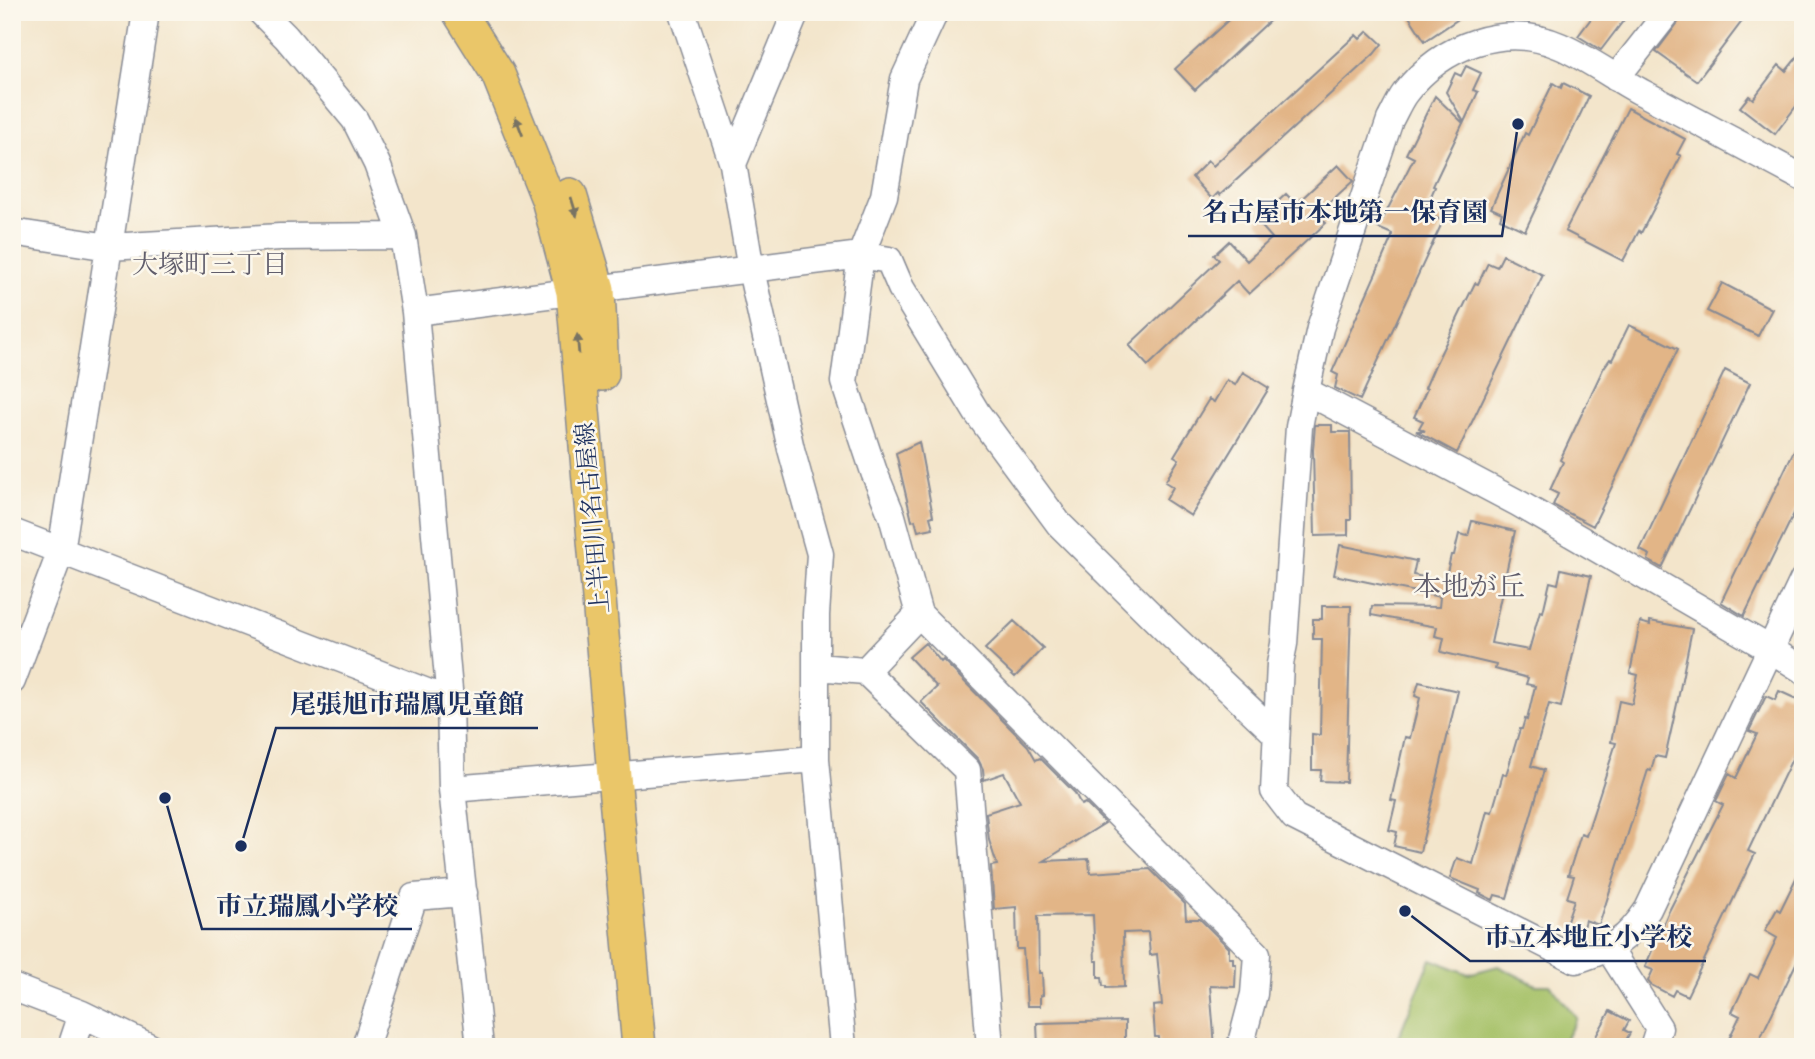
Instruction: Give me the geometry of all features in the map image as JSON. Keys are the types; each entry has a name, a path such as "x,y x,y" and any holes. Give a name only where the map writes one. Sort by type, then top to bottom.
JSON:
{"main road":[{"name":"上半田川名古屋線","path":"459,12 498,74 586,291"},
{"name":"上半田川名古屋線","path":"484,12 537,108 568,190 586,291 609,526 639,1047"},
{"name":"上半田川名古屋線","path":"623,775 657,1047"}],"street":[{"path":"12,681 61,551 146,12"},
{"path":"261,12 286,37 355,120 377,164 403,236 415,312 450,701 452,789 480,1047"},
{"path":"682,12 733,164 751,270 791,449 820,554 816,615 816,759 843,1047"},
{"path":"733,164 796,12"},
{"path":"935,12 904,79 884,196 861,256 844,382 874,472 892,516 919,614 1257,954 1254,994 1240,1047"},
{"path":"1616,78 1668,12"},
{"path":"1803,178 1561,46 1528,36 1496,36 1460,46 1431,66 1405,93 1390,121 1320,328 1299,427 1274,791 1294,817 1576,960 1609,949 1633,931 1648,909 1803,580"},
{"path":"12,232 109,247 280,237 403,236"},
{"path":"415,312 861,256 889,260 901,288 977,413 1059,524 1166,631 1276,734"},
{"path":"1306,391 1518,503 1803,670"},
{"path":"12,532 450,701"},
{"path":"865,671 919,614"},
{"path":"817,667 865,671 967,771 990,1047"},
{"path":"452,789 816,759"},
{"path":"365,1047 414,897 464,893"},
{"path":"1609,949 1659,1028 1653,1047"},
{"path":"12,987 82,1014 150,1047"},
{"path":"71,1047 82,1014"}],"green space":[{"path":"1431,959 1468,974 1498,966 1536,985 1550,985 1577,1018 1561,1047 1394,1047"}],"building":[{"path":"1237,12 1279,12 1195,90 1175,69"},
{"path":"1406,12 1469,12 1425,41"},
{"path":"1596,12 1630,12 1601,50 1578,36"},
{"path":"1686,12 1749,12 1697,81 1656,52"},
{"path":"1368,31 1382,44 1374,54 1220,195 1218,193 1212,199 1192,177 1208,161 1213,166 1356,35 1360,39"},
{"path":"1803,50 1803,97 1775,134 1740,107 1749,96 1753,99 1779,65 1786,71"},
{"path":"1466,66 1481,73 1473,90 1478,92 1464,122 1446,92 1455,73 1461,76"},
{"path":"1553,83 1561,88 1563,83 1589,96 1525,231 1500,219 1502,213 1491,208 1525,133 1528,135"},
{"path":"1435,96 1463,123 1433,186 1435,187 1424,212 1443,221 1360,400 1335,388 1338,375 1332,372 1392,237 1392,234 1378,228 1414,158 1406,154"},
{"path":"1628,108 1685,139 1677,154 1681,156 1641,233 1639,231 1623,261 1565,231"},
{"path":"1338,165 1353,181 1317,214 1326,223 1249,294 1237,281 1148,366 1129,345 1219,260 1214,255 1229,241 1247,261 1272,238 1257,221 1286,194 1296,204"},
{"path":"1503,255 1543,275 1457,453 1416,431 1425,431 1419,428 1423,421 1414,417 1435,365 1475,283 1478,284 1488,263 1497,267"},
{"path":"1722,283 1772,309 1758,336 1707,311"},
{"path":"1629,325 1678,349 1593,526 1553,505 1558,494 1550,490 1563,462 1560,460 1603,369 1610,359 1612,360"},
{"path":"1725,370 1750,383 1662,568 1648,560 1650,555 1640,550"},
{"path":"1243,372 1269,388 1191,516 1166,500 1173,487 1165,482 1179,459 1174,456 1209,399 1214,402 1227,380 1235,385"},
{"path":"1315,425 1332,425 1332,432 1350,432 1351,520 1348,520 1348,535 1315,536"},
{"path":"1803,432 1803,495 1744,616 1721,602"},
{"path":"919,442 933,528 918,531 915,520 912,521 896,453"},
{"path":"1472,521 1515,531 1491,643 1529,650 1540,611 1543,612 1550,582 1558,584 1561,569 1591,576 1561,707 1549,704 1531,766 1544,770 1507,898 1495,895 1493,900 1479,893 1480,890 1450,878 1457,858 1473,864 1487,811 1492,812 1520,729 1525,719 1527,720 1535,686 1526,684 1528,678 1495,669 1496,665 1441,652 1444,638 1435,636 1437,627 1371,615 1372,606 1439,607 1440,597 1334,575 1340,545 1416,561 1413,575 1445,581 1459,534 1468,536"},
{"path":"1322,606 1351,606 1346,782 1320,781 1321,770 1312,770 1312,734 1320,735 1322,639 1313,639 1313,619 1322,619"},
{"path":"1014,621 1043,648 1015,677 985,649"},
{"path":"1650,621 1692,629 1677,704 1665,758 1655,756 1651,771 1648,770 1599,925 1585,920 1582,931 1565,926 1574,900 1567,898 1574,876 1568,875 1581,834 1586,836 1616,743 1611,742 1619,701 1632,704 1638,675 1630,673 1640,622 1650,625"},
{"path":"925,643 941,662 943,660 1028,746 1036,760 1040,758 1075,793 1081,805 1085,803 1105,823 1044,861 1089,859 1090,873 1150,869 1185,904 1186,919 1200,919 1229,948 1229,958 1233,958 1233,964 1236,964 1235,987 1210,986 1215,1047 1159,1047 1158,1037 1155,1037 1153,1006 1162,1005 1157,954 1150,955 1148,932 1123,933 1124,987 1106,988 1103,986 1102,977 1098,977 1098,961 1095,961 1093,915 1038,916 1039,973 1042,973 1043,995 1040,996 1040,1006 1027,1006 1023,949 1017,949 1016,907 994,909 991,866 997,865 989,840 986,813 1020,802 1004,773 984,780 978,759 921,702 937,687 909,657"},
{"path":"1419,682 1458,691 1420,852 1394,846 1397,832 1389,830 1396,801 1391,800 1405,737 1410,738 1420,698 1415,696"},
{"path":"1779,691 1803,702 1803,736 1748,851 1755,854 1687,996 1675,990 1672,996 1651,985 1648,981 1653,970 1645,967 1668,913 1723,805 1716,801 1729,774 1736,778 1757,734 1749,731 1766,696 1775,700"},
{"path":"1803,864 1803,949 1756,1047 1725,1047 1740,1016 1732,1012 1750,974 1758,978 1777,938 1765,931 1777,909 1780,911"},
{"path":"1610,1011 1629,1021 1624,1030 1630,1033 1622,1047 1590,1047"},
{"path":"1125,1021 1125,1047 1038,1047 1037,1023"}],"place":[{"name":"名古屋市本地第一保育園","path":"1518,124"},
{"name":"市立瑞鳳小学校","path":"165,798"},
{"name":"尾張旭市瑞鳳児童館","path":"241,846"},
{"name":"市立本地丘小学校","path":"1405,911"}],"district":[{"name":"大塚町三丁目","path":"210,264"},
{"name":"本地が丘","path":"1469,586"}]}
